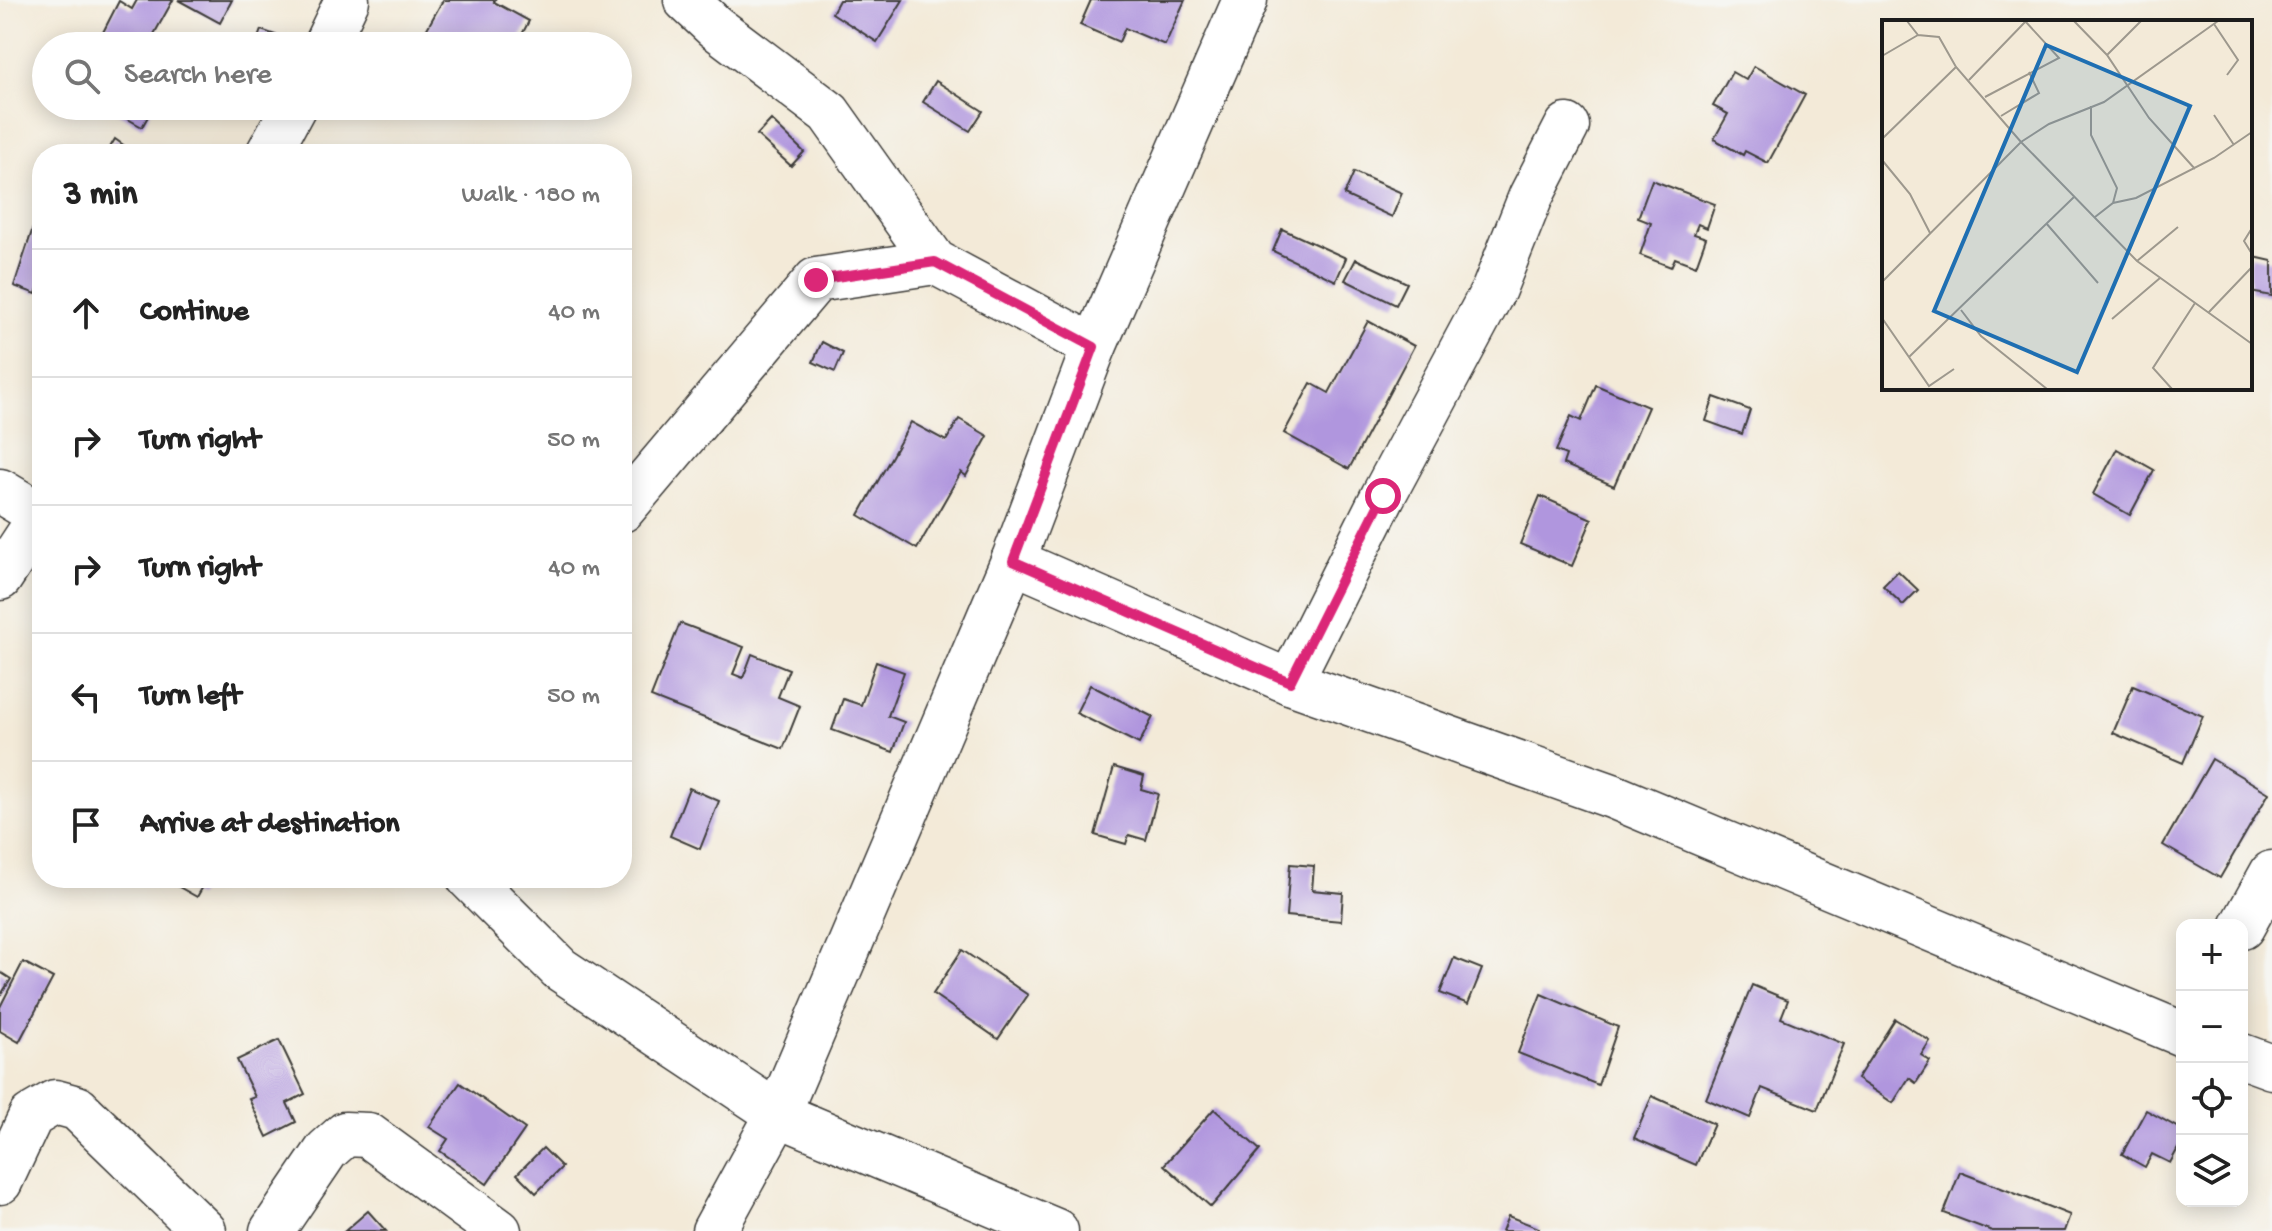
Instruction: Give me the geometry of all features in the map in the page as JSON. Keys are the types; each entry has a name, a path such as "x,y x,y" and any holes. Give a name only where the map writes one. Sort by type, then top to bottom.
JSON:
{"street":[{"path":"332,32 347,0"},
{"path":"686,0 715,27 829,113 935,262 1094,347"},
{"path":"714,1231 778,1114 1013,561 1094,347 1245,0"},
{"path":"273,144 286,120"},
{"path":"1290,682 1383,496 1494,289 1531,196 1567,126"},
{"path":"632,498 816,280 935,262"},
{"path":"0,491 32,509"},
{"path":"0,578 32,530"},
{"path":"1013,561 1290,682 1612,796 2176,1031"},
{"path":"2246,919 2272,873"},
{"path":"479,888 560,969 778,1114 1056,1231"},
{"path":"2248,1058 2272,1067"},
{"path":"0,1182 31,1116 55,1102 77,1108 204,1231"},
{"path":"272,1231 327,1150 345,1134 368,1135 499,1231"}],"building":[{"path":"137,0 173,0 155,32 103,32 119,1 132,9"},
{"path":"178,0 232,0 220,23"},
{"path":"443,0 495,0 529,21 523,32 425,32"},
{"path":"839,0 903,0 877,42 832,13"},
{"path":"1091,0 1185,0 1165,45 1125,28 1119,42 1080,25"},
{"path":"1754,66 1805,95 1768,163 1745,151 1743,155 1714,139 1728,114 1713,106 1732,72 1746,80"},
{"path":"936,81 983,111 970,131 923,102"},
{"path":"130,120 146,120 142,127"},
{"path":"771,120 804,152 791,166 757,135"},
{"path":"1354,172 1402,193 1392,217 1344,195"},
{"path":"1652,180 1715,204 1707,228 1698,224 1694,234 1706,238 1696,266 1675,258 1671,267 1640,255 1651,223 1638,218"},
{"path":"1282,229 1346,258 1336,281 1273,251"},
{"path":"32,231 32,293 14,286"},
{"path":"2252,256 2272,261 2272,296 2252,292"},
{"path":"1356,259 1407,283 1396,305 1345,280"},
{"path":"1368,321 1414,346 1349,469 1284,433 1311,383 1329,393"},
{"path":"822,342 843,353 835,372 813,362"},
{"path":"1596,385 1648,407 1614,486 1563,464 1566,455 1556,451 1571,416 1581,421"},
{"path":"1714,397 1750,410 1742,434 1706,421"},
{"path":"959,419 988,436 966,476 961,472 917,549 859,515 911,422 946,441"},
{"path":"2117,449 2154,470 2130,515 2093,494"},
{"path":"1540,496 1592,519 1572,566 1520,544"},
{"path":"1898,571 1918,590 1903,605 1883,586"},
{"path":"680,623 744,647 733,674 743,678 752,654 789,669 778,697 800,706 783,749 651,697"},
{"path":"876,662 904,672 888,716 904,722 893,752 832,730 843,699 861,705"},
{"path":"1090,685 1153,717 1139,744 1076,713"},
{"path":"2133,686 2203,716 2183,763 2113,733"},
{"path":"2212,759 2269,793 2220,878 2163,845"},
{"path":"1114,767 1144,776 1141,789 1158,794 1146,840 1129,835 1126,844 1095,835"},
{"path":"689,788 719,801 700,849 670,836"},
{"path":"1290,864 1314,866 1312,890 1343,893 1341,921 1286,916"},
{"path":"181,888 202,888 197,897"},
{"path":"962,950 1028,995 998,1039 933,994"},
{"path":"1454,958 1482,969 1468,1004 1440,993"},
{"path":"23,962 53,978 19,1042 0,1031 0,1007"},
{"path":"0,972 11,979 0,996"},
{"path":"1752,985 1788,1000 1781,1018 1844,1044 1817,1110 1762,1088 1750,1118 1706,1099"},
{"path":"1541,994 1618,1027 1598,1085 1518,1053"},
{"path":"1895,1019 1930,1041 1921,1055 1930,1061 1916,1083 1909,1078 1893,1103 1857,1079"},
{"path":"279,1040 305,1094 287,1103 296,1122 267,1137 249,1099 255,1097 237,1060"},
{"path":"460,1083 525,1129 487,1184 440,1151 448,1139 429,1127"},
{"path":"1652,1096 1714,1124 1696,1165 1634,1138"},
{"path":"1214,1109 1260,1150 1211,1207 1164,1165"},
{"path":"2146,1110 2176,1127 2176,1152 2170,1163 2152,1154 2145,1167 2122,1154"},
{"path":"543,1148 562,1167 536,1193 517,1174"},
{"path":"1960,1172 2070,1215 2064,1231 1992,1231 1944,1213"},
{"path":"368,1211 386,1231 345,1231"},
{"path":"1508,1216 1539,1228 1538,1231 1502,1231"}],"route":[{"path":"816,280 935,262 1094,347 1013,561 1290,682 1383,496"}]}
